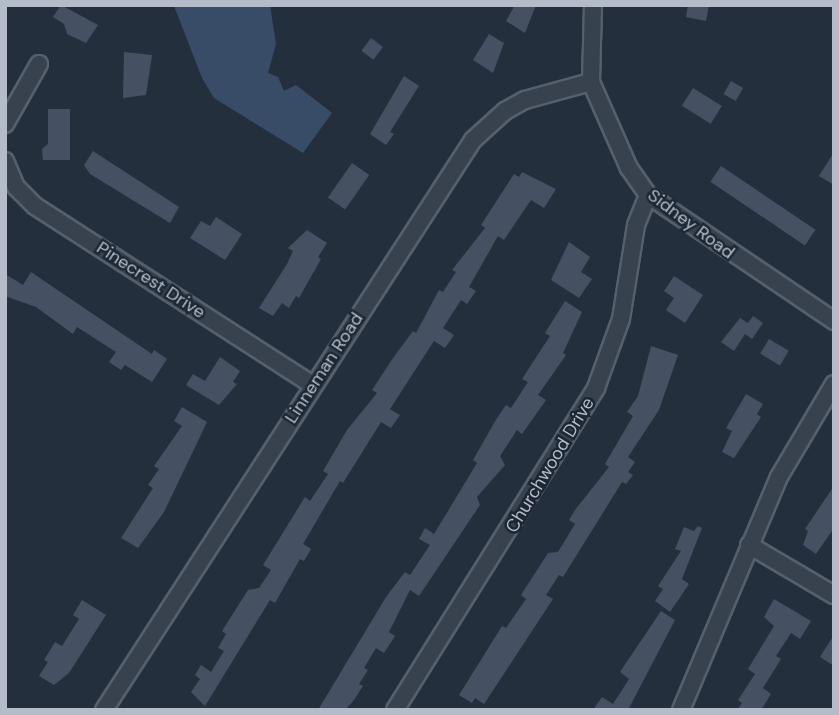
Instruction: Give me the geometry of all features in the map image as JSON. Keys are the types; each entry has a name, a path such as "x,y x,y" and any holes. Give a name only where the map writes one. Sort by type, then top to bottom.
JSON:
{"street":[{"name":"Sidney Road","path":"593,5 591,82 629,168 648,195 834,321"},
{"path":"5,124 39,64"},
{"name":"Linneman Road","path":"104,710 473,140 488,124 525,100 591,82"},
{"name":"Pinecrest Drive","path":"5,161 16,187 35,206 313,385"},
{"name":"Churchwood Drive","path":"395,710 596,388 621,319 636,225 648,195"},
{"path":"681,710 749,545 791,454 834,384"},
{"path":"749,545 834,595"}],"water":[{"path":"270,5 276,44 268,73 278,77 284,91 296,85 332,113 303,153 214,98 202,78 174,6"}],"building":[{"path":"61,5 98,25 86,43 67,34 64,24 53,17"},
{"path":"515,5 536,5 525,33 506,21"},
{"path":"688,5 709,5 706,21 686,17"},
{"path":"489,34 504,43 493,73 473,60"},
{"path":"371,38 383,47 373,60 361,51"},
{"path":"124,52 152,55 146,95 123,98"},
{"path":"404,76 419,86 390,132 394,134 386,145 370,134"},
{"path":"731,81 743,88 736,101 724,94"},
{"path":"693,88 722,106 711,124 682,106"},
{"path":"48,109 70,109 70,160 43,160 42,149 48,144"},
{"path":"93,151 179,207 170,223 90,174 84,165"},
{"path":"834,152 834,185 819,176"},
{"path":"352,163 369,175 345,209 328,197"},
{"path":"721,166 816,230 805,245 710,182"},
{"path":"522,172 556,189 544,208 531,200 504,240 498,236 469,287 476,291 467,304 461,300 443,328 454,335 445,348 434,341 390,409 400,415 391,428 381,422 343,483 340,481 303,544 311,549 304,561 300,559 275,603 270,600 205,706 191,692 200,679 195,675 201,665 211,672 224,651 218,648 226,634 222,631 248,590 259,588 271,570 263,565 305,497 310,501 328,474 323,471 347,430 377,393 372,390 413,331 416,333 439,290 443,292 456,272 452,270 485,228 481,225 514,174 519,177"},
{"path":"216,217 242,234 225,260 190,238 201,221 210,226"},
{"path":"307,230 327,243 318,257 321,259 299,298 296,296 289,308 282,303 273,316 259,308 287,264 293,251 288,248"},
{"path":"569,242 590,257 581,272 592,279 579,298 551,280"},
{"path":"31,272 152,354 154,350 167,359 152,382 125,365 121,370 109,362 116,352 77,327 73,334 36,307 5,296 5,274 23,285"},
{"path":"674,276 703,295 685,323 666,310 674,298 664,291"},
{"path":"565,301 582,312 563,353 566,355 538,395 546,400 522,434 517,430 500,456 505,465 477,497 480,505 419,596 410,590 389,632 395,636 384,653 376,648 364,668 368,670 359,684 363,686 354,700 345,710 318,710 386,597 405,572 410,575 430,545 419,539 425,528 434,534 477,463 473,460 497,418 506,405 511,408 528,382 522,379 550,336 545,333"},
{"path":"753,316 763,323 752,339 745,334 734,351 721,342 740,318 748,323"},
{"path":"769,339 789,351 780,365 760,354"},
{"path":"651,346 678,355 659,410 628,457 635,462 628,472 633,475 626,484 622,482 563,577 559,575 546,595 553,599 484,704 475,698 472,703 459,695 502,626 506,628 526,599 521,595 548,553 558,552 575,524 569,520 575,510 609,467 605,464 633,416 627,412 638,396"},
{"path":"220,357 240,371 233,382 237,384 219,405 186,385 193,374 205,381"},
{"path":"746,394 763,404 757,414 761,417 734,458 722,452 732,431 726,428"},
{"path":"182,407 207,422 164,512 138,548 121,538 153,488 148,485 159,469 154,466 182,426 174,421"},
{"path":"834,486 834,528 816,554 803,545 808,531 805,529"},
{"path":"698,526 702,528 682,579 689,584 670,612 655,601 663,589 658,586 681,551 675,549 684,527 694,531"},
{"path":"774,599 811,621 800,639 791,633 776,656 781,659 763,688 771,694 761,710 737,710 742,703 738,700 755,674 748,669 774,626 764,617"},
{"path":"82,600 106,615 69,673 54,685 39,676 48,662 44,660 55,642 62,646 79,619 73,615"},
{"path":"661,611 675,620 628,710 593,710 602,697 613,704 629,679 620,672"},
{"path":"834,635 834,666 820,657"}]}
